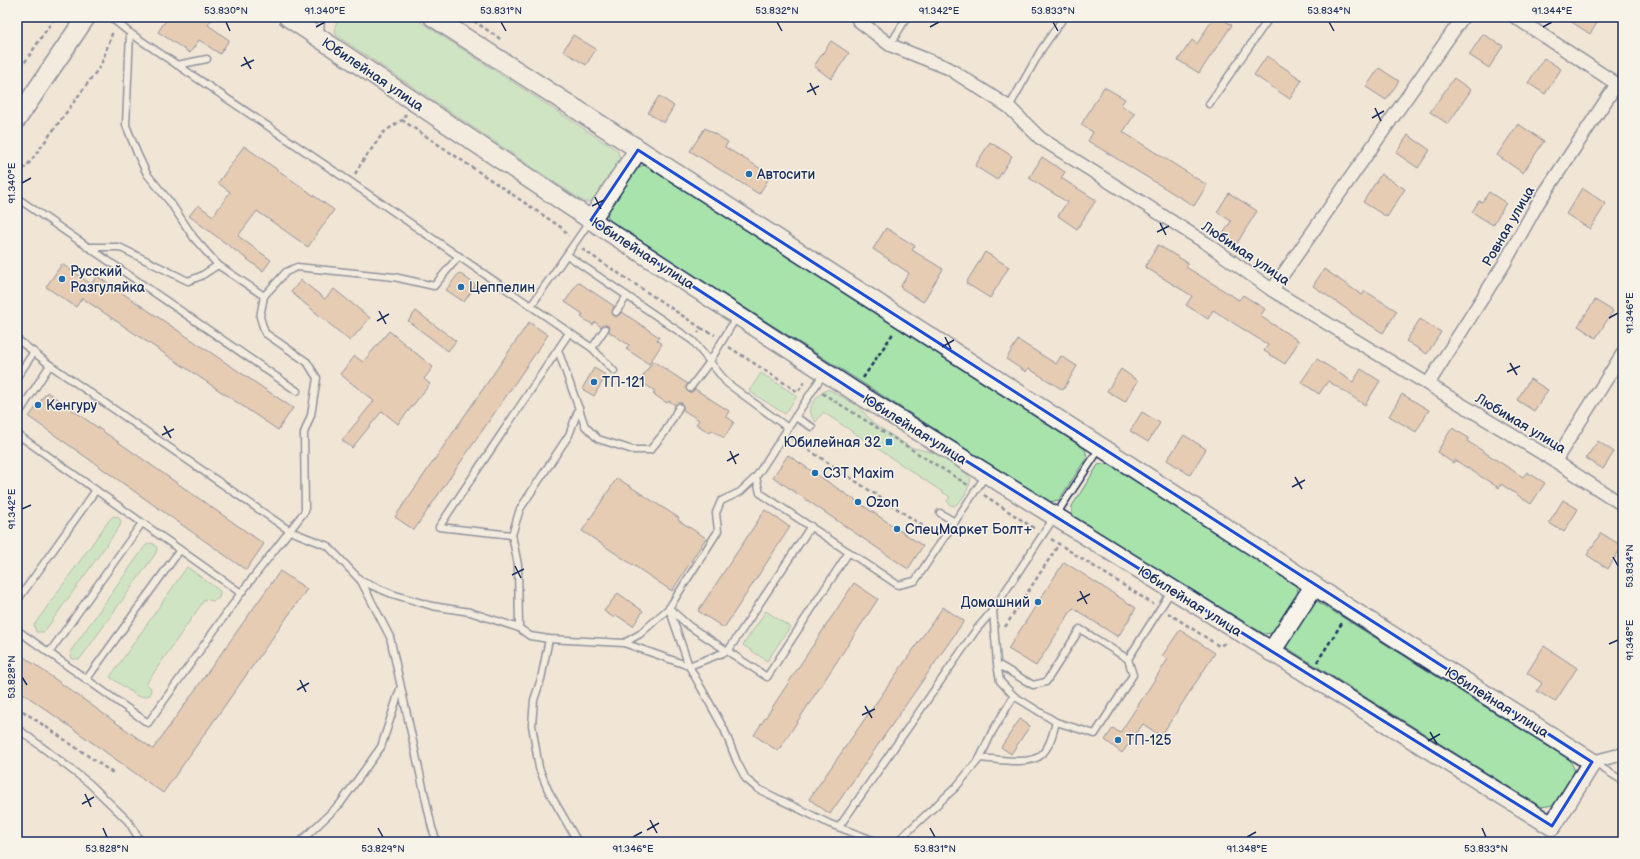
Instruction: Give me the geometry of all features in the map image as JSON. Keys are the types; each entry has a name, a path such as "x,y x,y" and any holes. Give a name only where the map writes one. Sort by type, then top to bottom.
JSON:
{"main road":[{"path":"17,119 86,17"},
{"name":"Юбилейная улица","path":"288,17 591,220 824,372 1552,826 1592,762 1314,586 1101,447 433,17"},
{"path":"591,220 638,150"},
{"path":"1271,652 1314,586"}],"street":[{"path":"1272,290 1463,17"},
{"path":"1515,17 1620,86"},
{"name":"Любимая улица","path":"858,20 890,45 948,68 1009,107 1040,138 1209,245 1272,290 1555,461 1623,505"},
{"name":"Ровная улица","path":"1428,384 1504,264 1538,203 1620,86"},
{"path":"1555,461 1623,353"},
{"path":"1592,762 1623,754"}],"lane":[{"path":"110,17 130,33 592,348 614,372"},
{"path":"320,17 320,38"},
{"path":"890,45 907,17"},
{"path":"1009,107 1041,50 1064,17"},
{"path":"1209,104 1270,17"},
{"path":"130,33 126,125 147,174 170,202 194,238 218,265 264,296"},
{"path":"177,65 207,59"},
{"path":"17,198 297,391"},
{"path":"531,306 591,220"},
{"path":"86,246 119,246 188,281 201,276 218,265"},
{"path":"567,255 693,341 709,363 727,383 788,428"},
{"path":"17,630 86,680 148,722 242,593 305,511 304,433 311,415 317,378 307,362 265,332 260,317 264,296 286,272 297,267 394,277 434,286 459,256"},
{"path":"616,312 627,296"},
{"path":"690,388 709,363 738,315"},
{"path":"592,348 605,330"},
{"path":"512,535 439,527 569,333"},
{"path":"17,339 50,365 290,531 328,546 361,580 390,637 436,842"},
{"path":"558,350 585,426 598,439 633,450 650,450 665,432 679,407"},
{"path":"17,376 34,352"},
{"path":"17,416 50,365"},
{"path":"624,643 640,634 670,608 718,531 716,513 721,501 740,492 756,477 824,372"},
{"path":"519,628 518,565 512,535 520,509 569,435 579,408"},
{"path":"795,417 812,427"},
{"path":"17,434 242,593"},
{"path":"839,827 976,630 993,610 1101,447"},
{"path":"756,477 760,493 898,585 915,581 988,473"},
{"path":"17,601 96,490"},
{"path":"940,512 955,522"},
{"path":"49,653 142,522"},
{"path":"361,580 399,596 432,606 470,612 519,628 530,636 549,639 624,643 689,666 728,651 811,526"},
{"path":"86,680 180,550"},
{"path":"670,608 689,626 767,677 849,552"},
{"path":"1128,659 1172,589"},
{"path":"670,608 689,666 724,729 737,762 746,779 758,789 839,827 878,842"},
{"path":"993,610 997,664 1000,681 1014,696 1056,722 1095,734 1133,675 1128,659 1080,629 1046,682 1033,685 997,664"},
{"path":"549,639 542,679 534,700 532,725 539,768 548,790 577,842"},
{"path":"300,842 340,804 381,747 401,687"},
{"path":"898,842 956,787 980,758 992,732 1014,696"},
{"path":"980,758 1026,761 1041,756 1052,740 1056,722"},
{"path":"17,728 89,783 128,821 141,842"},
{"path":"1592,762 1623,781"}],"path":[{"path":"17,74 55,17"},
{"path":"17,174 27,166 101,65 117,23"},
{"path":"349,181 384,132 402,120 408,110"},
{"path":"402,120 562,228 574,244 701,328 715,335 722,342 798,392 804,382 1220,646 1229,642"},
{"path":"693,341 701,328"},
{"path":"862,380 895,331"},
{"path":"784,434 943,539"},
{"path":"995,642 1059,544"},
{"path":"1316,665 1343,620"},
{"path":"17,707 113,773"}],"highlighted area":[{"path":"638,150 1592,762 1552,826 854,391 591,220"}],"green space":[{"path":"340,17 413,17 618,151 620,161 592,202 584,202 336,35 335,26"},
{"path":"645,165 1085,449 1087,457 1059,500 1049,502 609,221 606,210 634,168"},
{"path":"761,373 797,396 785,414 749,391"},
{"path":"828,389 858,406 874,424 910,447 935,453 967,474 971,479 963,498 954,506 950,505 947,501 950,497 823,412 816,422 812,417 811,408 819,395"},
{"path":"1107,463 1297,585 1298,594 1273,633 1264,634 1076,519 1072,514 1072,506 1098,465"},
{"path":"114,516 118,517 121,521 120,526 44,632 36,632 34,625 110,519"},
{"path":"150,543 154,544 157,548 156,553 80,659 72,659 70,652 146,545"},
{"path":"187,567 220,591 219,598 213,601 205,599 146,684 151,688 150,695 144,697 137,696 110,677"},
{"path":"1315,600 1570,760 1575,771 1554,805 1541,807 1284,646"},
{"path":"766,611 790,627 767,661 743,645"}],"building":[{"path":"168,17 213,17 208,25 229,40 220,54 199,40 190,53 158,32"},
{"path":"1214,17 1219,17 1232,25 1199,73 1178,60 1192,40 1197,44"},
{"path":"1564,17 1601,17 1590,34"},
{"path":"1483,34 1503,46 1489,68 1469,55"},
{"path":"573,35 596,49 586,65 563,51"},
{"path":"831,41 849,53 831,79 814,66"},
{"path":"1267,56 1302,80 1290,99 1254,75"},
{"path":"1544,58 1561,69 1545,94 1528,83"},
{"path":"1379,68 1399,81 1386,100 1366,87"},
{"path":"1454,78 1471,90 1448,124 1430,112"},
{"path":"1104,87 1125,99 1121,105 1135,114 1123,132 1207,185 1194,206 1088,141 1093,132 1081,125"},
{"path":"659,96 674,106 664,123 648,113"},
{"path":"1518,124 1544,141 1523,173 1497,155"},
{"path":"705,128 728,142 725,147 771,175 759,194 690,151"},
{"path":"1408,135 1430,150 1418,168 1396,153"},
{"path":"990,142 1012,156 997,180 975,166"},
{"path":"244,146 334,210 308,247 257,211 238,236 271,260 263,271 189,216 198,205 213,216 230,192 218,183"},
{"path":"1042,157 1065,172 1061,178 1096,200 1077,229 1058,216 1067,202 1029,178"},
{"path":"1381,174 1405,189 1387,217 1363,202"},
{"path":"1582,188 1606,204 1590,229 1566,214"},
{"path":"1489,192 1506,203 1493,225 1472,212 1479,201 1482,202"},
{"path":"1229,193 1257,211 1237,243 1223,234 1231,221 1217,212"},
{"path":"886,228 915,246 912,250 943,269 923,302 900,287 909,273 873,249"},
{"path":"1158,245 1188,263 1186,267 1239,300 1243,295 1265,309 1260,316 1299,341 1285,364 1264,351 1268,345 1213,310 1208,319 1186,305 1192,296 1145,267"},
{"path":"985,252 1009,267 990,298 966,283"},
{"path":"62,264 91,284 97,276 293,408 278,430 82,298 76,307 46,287"},
{"path":"1324,269 1362,295 1365,291 1397,311 1383,333 1351,313 1313,286"},
{"name":"Цеппелин","path":"459,273 476,285 464,302 446,290"},
{"path":"301,280 325,299 334,289 370,318 350,341 291,292"},
{"path":"578,282 614,306 612,312 614,316 618,316 622,312 659,337 657,340 662,344 649,364 626,349 629,345 609,332 608,326 605,325 601,327 595,322 593,325 581,317 583,314 565,302"},
{"path":"1595,300 1613,311 1596,338 1578,326"},
{"path":"416,311 456,341 448,351 408,321"},
{"path":"1420,319 1441,332 1427,354 1406,341"},
{"path":"529,322 548,335 414,530 395,517"},
{"path":"389,331 433,367 424,379 430,384 398,424 382,411 352,448 342,440 374,401 340,374 355,356 363,362"},
{"path":"1018,340 1056,364 1061,356 1077,366 1063,390 1028,368 1026,372 1006,359"},
{"path":"1317,359 1353,382 1361,369 1380,381 1365,405 1328,381 1319,394 1301,382"},
{"path":"653,361 688,384 686,388 688,392 695,389 729,411 726,416 734,422 724,438 712,430 710,433 696,424 699,420 683,410 682,403 675,405 669,401 667,403 653,394 655,391 640,381"},
{"name":"ТП-121","path":"594,368 606,375 594,396 582,389"},
{"path":"1121,369 1138,381 1125,402 1107,391"},
{"path":"1530,379 1548,390 1534,411 1517,400"},
{"path":"47,392 264,544 246,570 29,417"},
{"path":"1402,394 1429,410 1416,432 1389,416"},
{"path":"1142,412 1160,423 1148,442 1130,431"},
{"path":"1452,428 1469,438 1467,441 1523,477 1527,472 1545,483 1531,504 1501,484 1499,488 1455,460 1453,463 1437,452"},
{"path":"1184,435 1206,449 1190,475 1167,460"},
{"path":"1598,441 1614,452 1603,469 1586,458"},
{"path":"788,455 923,546 908,569 773,477"},
{"path":"617,478 679,518 678,520 706,538 672,591 582,531"},
{"path":"1563,500 1578,509 1564,532 1549,523"},
{"path":"765,510 790,527 724,628 698,611"},
{"path":"1601,533 1622,546 1608,569 1587,555"},
{"path":"1064,562 1136,608 1118,637 1073,608 1036,666 1008,649"},
{"path":"280,571 307,589 163,793 17,689 17,652 153,749"},
{"path":"854,583 878,599 778,751 754,735"},
{"path":"618,593 643,611 633,626 616,615 614,618 604,611"},
{"path":"943,607 964,621 830,814 809,799"},
{"path":"1180,630 1215,653 1161,736 1143,724 1122,753 1105,740 1113,728 1120,733 1168,659 1162,656"},
{"path":"1544,646 1577,668 1555,702 1537,691 1542,683 1527,673"},
{"path":"1020,719 1030,726 1011,754 1001,747"}],"place":[{"name":"Автосити","path":"749,174"},
{"name":"Русский Разгуляйка","path":"62,279"},
{"name":"Цеппелин","path":"461,287"},
{"name":"ТП-121","path":"594,382"},
{"name":"Кенгуру","path":"38,405"},
{"name":"Юбилейная 32","path":"889,442"},
{"name":"СЗТ Maxim","path":"815,473"},
{"name":"Ozon","path":"858,502"},
{"name":"СпецМаркет Болт+","path":"897,529"},
{"name":"Домашний","path":"1038,602"},
{"name":"ТП-125","path":"1118,740"}]}
